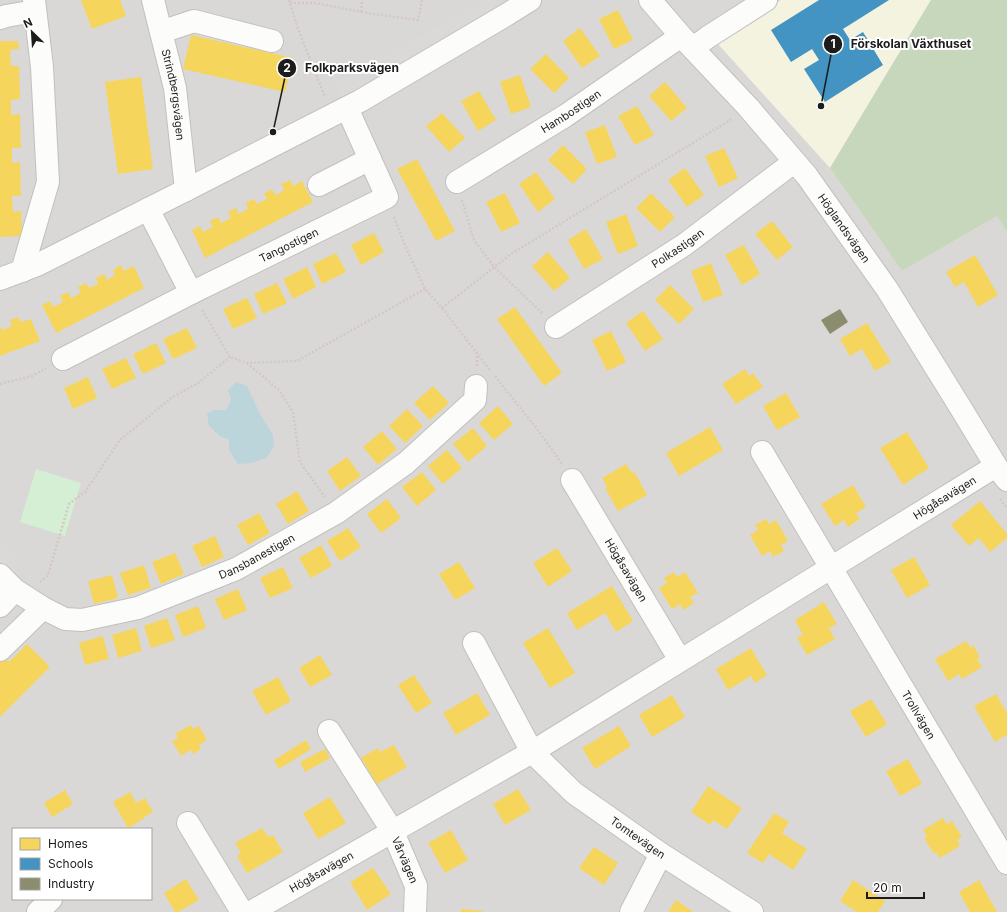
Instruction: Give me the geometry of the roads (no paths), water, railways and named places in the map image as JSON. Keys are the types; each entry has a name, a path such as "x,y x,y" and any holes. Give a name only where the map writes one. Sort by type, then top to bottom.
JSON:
{"street":[{"name":"Strindbergsvägen","path":"153,0 175,88 186,190"},
{"path":"0,279 37,265 360,101 530,0"},
{"name":"Hambostigen","path":"457,182 687,42 708,36 766,0"},
{"name":"Höglandsvägen","path":"656,2 687,42 748,106 806,176 887,289 1002,473"},
{"path":"0,18 34,6 42,67 48,182 22,270"},
{"path":"161,32 194,21 272,41"},
{"path":"319,186 370,159 339,112"},
{"name":"Tangostigen","path":"63,359 192,293 387,197 370,159"},
{"name":"Polkastigen","path":"556,327 684,245 794,162"},
{"path":"148,209 192,293"},
{"name":"Dansbanestigen","path":"0,575 20,593 43,608 65,619 82,620 138,608 236,569 336,513 406,463 475,400 476,386"},
{"path":"762,452 831,567"},
{"name":"Högåsavägen","path":"251,912 532,752 831,567 1002,473"},
{"name":"Högåsavägen","path":"572,480 680,660"},
{"name":"Trollvägen","path":"831,567 1007,863"},
{"path":"0,606 20,593"},
{"path":"0,650 43,608"},
{"path":"474,643 532,752"},
{"path":"329,731 393,832"},
{"name":"Tomtevägen","path":"532,752 574,793 661,854 752,912"},
{"path":"188,823 242,912"},
{"name":"Vårvägen","path":"393,832 416,886 415,912"},
{"path":"631,912 661,854"},
{"path":"38,912 50,900"}],"water":[{"path":"236,382 247,386 260,414 273,435 274,447 266,458 252,463 238,464 229,450 229,440 220,436 209,426 207,414 214,410 226,410 231,400 228,390"}],"place":[{"name":"Förskolan Växthuset","path":"821,106"},
{"name":"Folkparksvägen","path":"273,132"}]}
